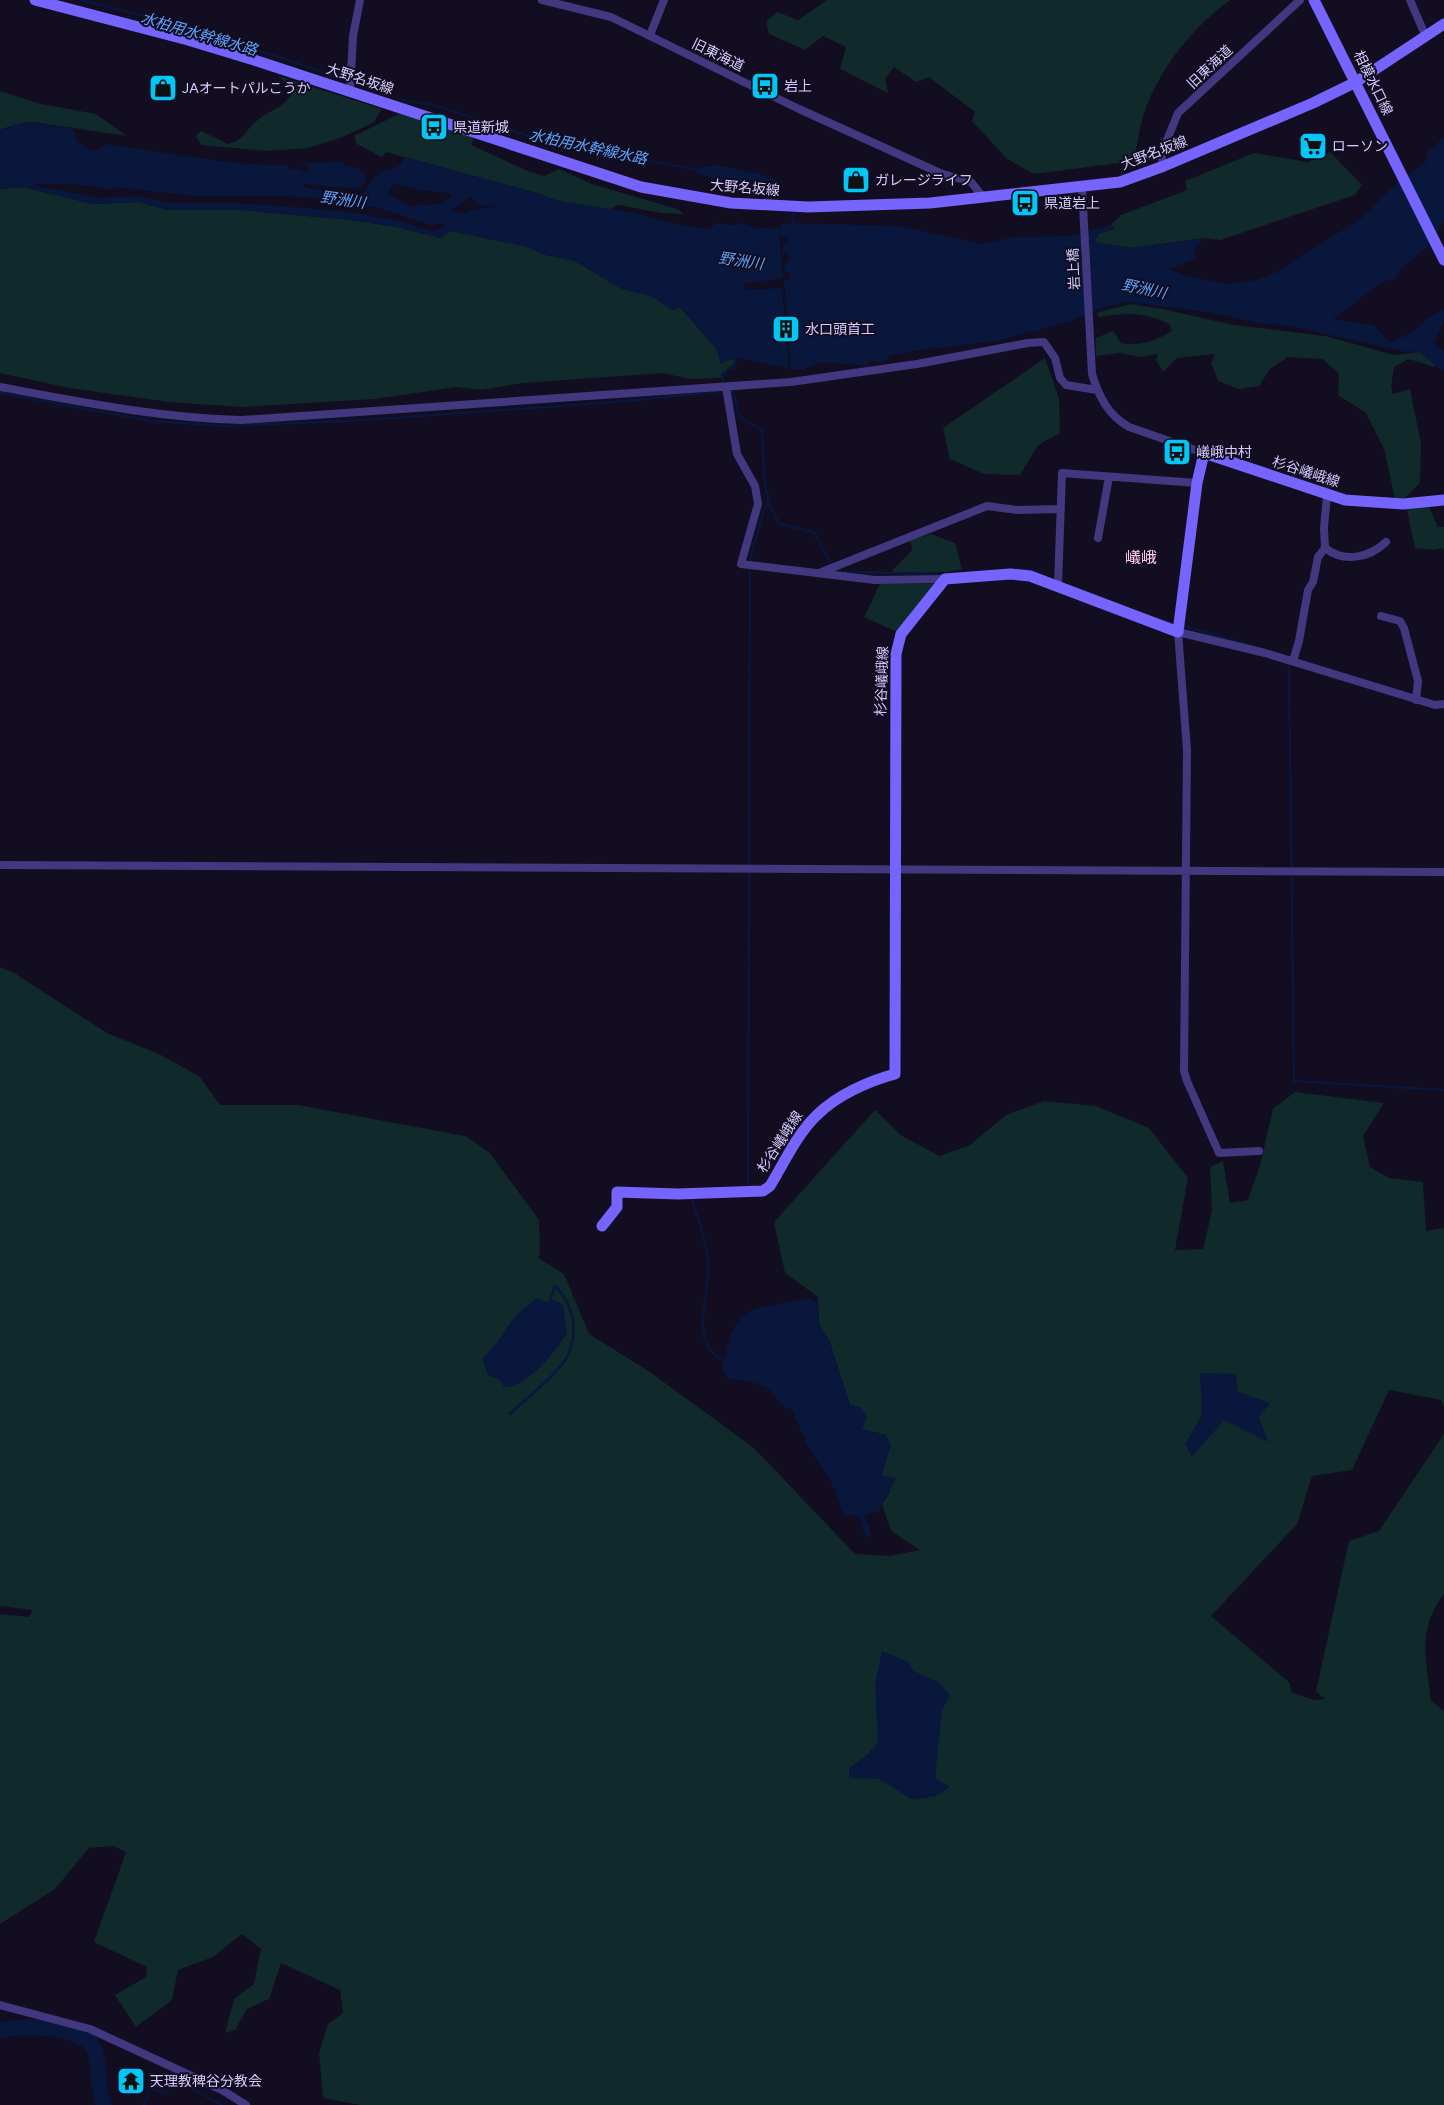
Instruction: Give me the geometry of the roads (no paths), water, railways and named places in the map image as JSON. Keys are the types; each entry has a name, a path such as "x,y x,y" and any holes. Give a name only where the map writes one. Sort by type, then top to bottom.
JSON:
{"main road":[{"name":"大野名坂線","path":"34,0 188,40 461,126 641,186 687,197 731,203 808,207 930,203 1120,182 1164,166 1313,103 1356,82 1444,24"},
{"name":"相模水口線","path":"1314,0 1444,260"},
{"path":"945,579 1010,574 1030,576 1178,632 1197,483 1204,454"},
{"name":"杉谷嶬峨線","path":"1204,454 1345,500 1403,504 1444,500"},
{"name":"杉谷嶬峨線","path":"602,1226 617,1207 617,1192 678,1194 763,1191 770,1186 806,1128 825,1107 866,1084 895,1074 897,643 901,634 945,579"}],"street":[{"path":"350,92 353,36 360,0"},
{"name":"旧東海道","path":"542,0 612,17 799,109 940,173 971,182 983,197"},
{"path":"650,35 664,0"},
{"name":"旧東海道","path":"1164,166 1161,155 1178,113 1300,0"},
{"path":"1410,0 1426,37"},
{"name":"岩上橋","path":"1082,187 1092,374 1096,390"},
{"path":"0,387 126,410 193,418 242,420 726,387 848,374 917,364 1028,343 1044,342 1055,358 1060,378 1066,385 1096,390 1098,396 1118,420 1146,434 1204,454"},
{"path":"726,387 737,454 754,486 758,504 741,564 875,580 945,579"},
{"path":"1058,586 1062,473 1197,483"},
{"path":"1098,538 1109,476"},
{"path":"1293,661 1299,641 1308,590 1313,582 1318,557 1324,548 1328,494"},
{"path":"816,574 987,506 1017,510 1061,509"},
{"path":"1324,548 1331,553 1345,557 1358,557 1377,551 1386,542"},
{"path":"1381,616 1400,621 1404,628 1418,681 1416,700"},
{"path":"1259,1151 1219,1153 1186,1082 1184,1071 1187,750 1178,632 1293,661 1416,700 1435,705 1444,704"},
{"path":"0,865 1444,872"},
{"path":"0,2005 90,2029 222,2090 246,2105"}],"water":[{"path":"26,122 72,128 78,142 91,151 102,148 104,144 218,161 286,165 290,169 299,169 304,172 310,169 310,166 298,164 340,161 344,165 355,167 365,173 365,182 358,189 304,184 303,186 325,192 361,194 366,191 373,178 386,169 389,171 399,166 405,157 533,192 559,201 631,212 679,225 711,229 715,223 732,225 742,223 757,228 779,227 783,278 743,284 745,290 782,288 789,369 741,358 738,360 734,370 729,370 722,378 722,372 732,366 735,359 726,360 721,364 716,348 681,307 673,310 651,296 622,289 575,261 542,254 528,247 451,231 441,238 397,227 351,220 241,210 168,210 139,202 93,204 23,187 0,189 0,129 11,129 13,125","holes":["35,184 87,185 113,190 115,187 196,196 315,198 358,208 363,206 375,207 434,226 444,216 470,197 477,205 496,207 467,211 433,231 393,219 344,211 237,203 171,203 137,196 100,198 35,186","397,184 416,190 451,193 451,198 447,198 441,204 432,203 427,208 414,208 388,194 392,186"]},
{"path":"1444,137 1444,220 1429,246 1403,267 1395,280 1384,281 1333,319 1373,325 1390,342 1414,332 1426,319 1444,309 1444,321 1431,350 1406,352 1285,325 1262,324 1218,314 1130,302 1103,307 1069,322 997,341 913,351 900,355 897,353 889,356 884,362 870,361 867,366 821,362 802,370 791,369 784,280 790,279 789,272 785,272 784,263 789,262 788,253 783,254 783,244 787,244 787,236 781,236 780,225 794,223 900,226 981,244 1014,237 1071,236 1111,225 1115,228 1099,234 1095,240 1098,243 1133,248 1204,238 1195,249 1195,259 1169,269 1183,275 1228,284 1257,280 1277,272 1363,217 1390,189 1425,163 1428,152"},
{"path":"716,165 757,173 778,181 776,188 716,180 696,172 697,168"},
{"path":"537,1298 548,1303 550,1299 563,1304 567,1333 556,1349 531,1375 513,1386 504,1387 500,1380 488,1375 483,1361 484,1357 496,1344 515,1316"},
{"path":"810,1298 818,1302 819,1324 829,1340 850,1405 860,1407 867,1417 862,1429 886,1435 891,1445 882,1475 896,1478 878,1512 863,1515 870,1526 871,1535 867,1539 860,1519 852,1514 844,1516 830,1478 809,1449 792,1410 782,1405 772,1392 764,1386 728,1378 722,1370 733,1330 740,1319 746,1314 762,1307"},
{"path":"1200,1373 1236,1374 1238,1392 1270,1403 1259,1417 1268,1442 1224,1420 1192,1457 1185,1444 1202,1415"},
{"path":"882,1651 908,1662 914,1671 938,1682 950,1695 942,1710 935,1778 950,1787 936,1796 913,1800 879,1779 849,1778 849,1768 868,1754 878,1742 875,1684"}],"waterway":[{"name":"水柏用水幹線水路","path":"81,0 214,36 345,80"},
{"name":"水柏用水幹線水路","path":"402,100 433,105 548,142 698,170"},
{"name":"野洲川","path":"421,212 475,224"},
{"name":"水柏用水幹線水路","path":"792,215 794,223"},
{"path":"1411,343 1420,342 1444,362"},
{"path":"723,374 723,385"},
{"path":"732,387 738,413 742,419 762,430 764,477 769,503 764,510 750,559 748,1189"},
{"path":"0,393 151,421 225,426 365,420 615,402 716,392 718,390"},
{"path":"769,503 779,524 814,532 829,560 841,572 946,574"},
{"path":"1009,569 1031,570 1044,576"},
{"path":"1164,621 1176,624"},
{"path":"1183,626 1260,648"},
{"path":"1289,663 1294,1081 1444,1090"},
{"path":"691,1196 708,1261 703,1330 706,1342 713,1353 725,1361"},
{"path":"510,1414 557,1371 571,1348 573,1319 567,1302 555,1286 550,1299"},
{"path":"0,2031 22,2028 50,2029 65,2031 88,2041 94,2048 96,2055 100,2091 104,2105"},
{"path":"144,2105 150,2088 166,2093 175,2079 222,2105"}],"place":[{"name":"岩上","path":"765,86"},
{"name":"JAオートパルこうか","path":"163,88"},
{"name":"県道新城","path":"434,127"},
{"name":"ローソン","path":"1313,146"},
{"name":"ガレージライフ","path":"856,180"},
{"name":"県道岩上","path":"1025,203"},
{"name":"水口頭首工","path":"786,329"},
{"name":"嶬峨中村","path":"1177,452"},
{"name":"天理教稗谷分教会","path":"131,2081"}],"district":[{"name":"嶬峨","path":"1141,557"}]}
